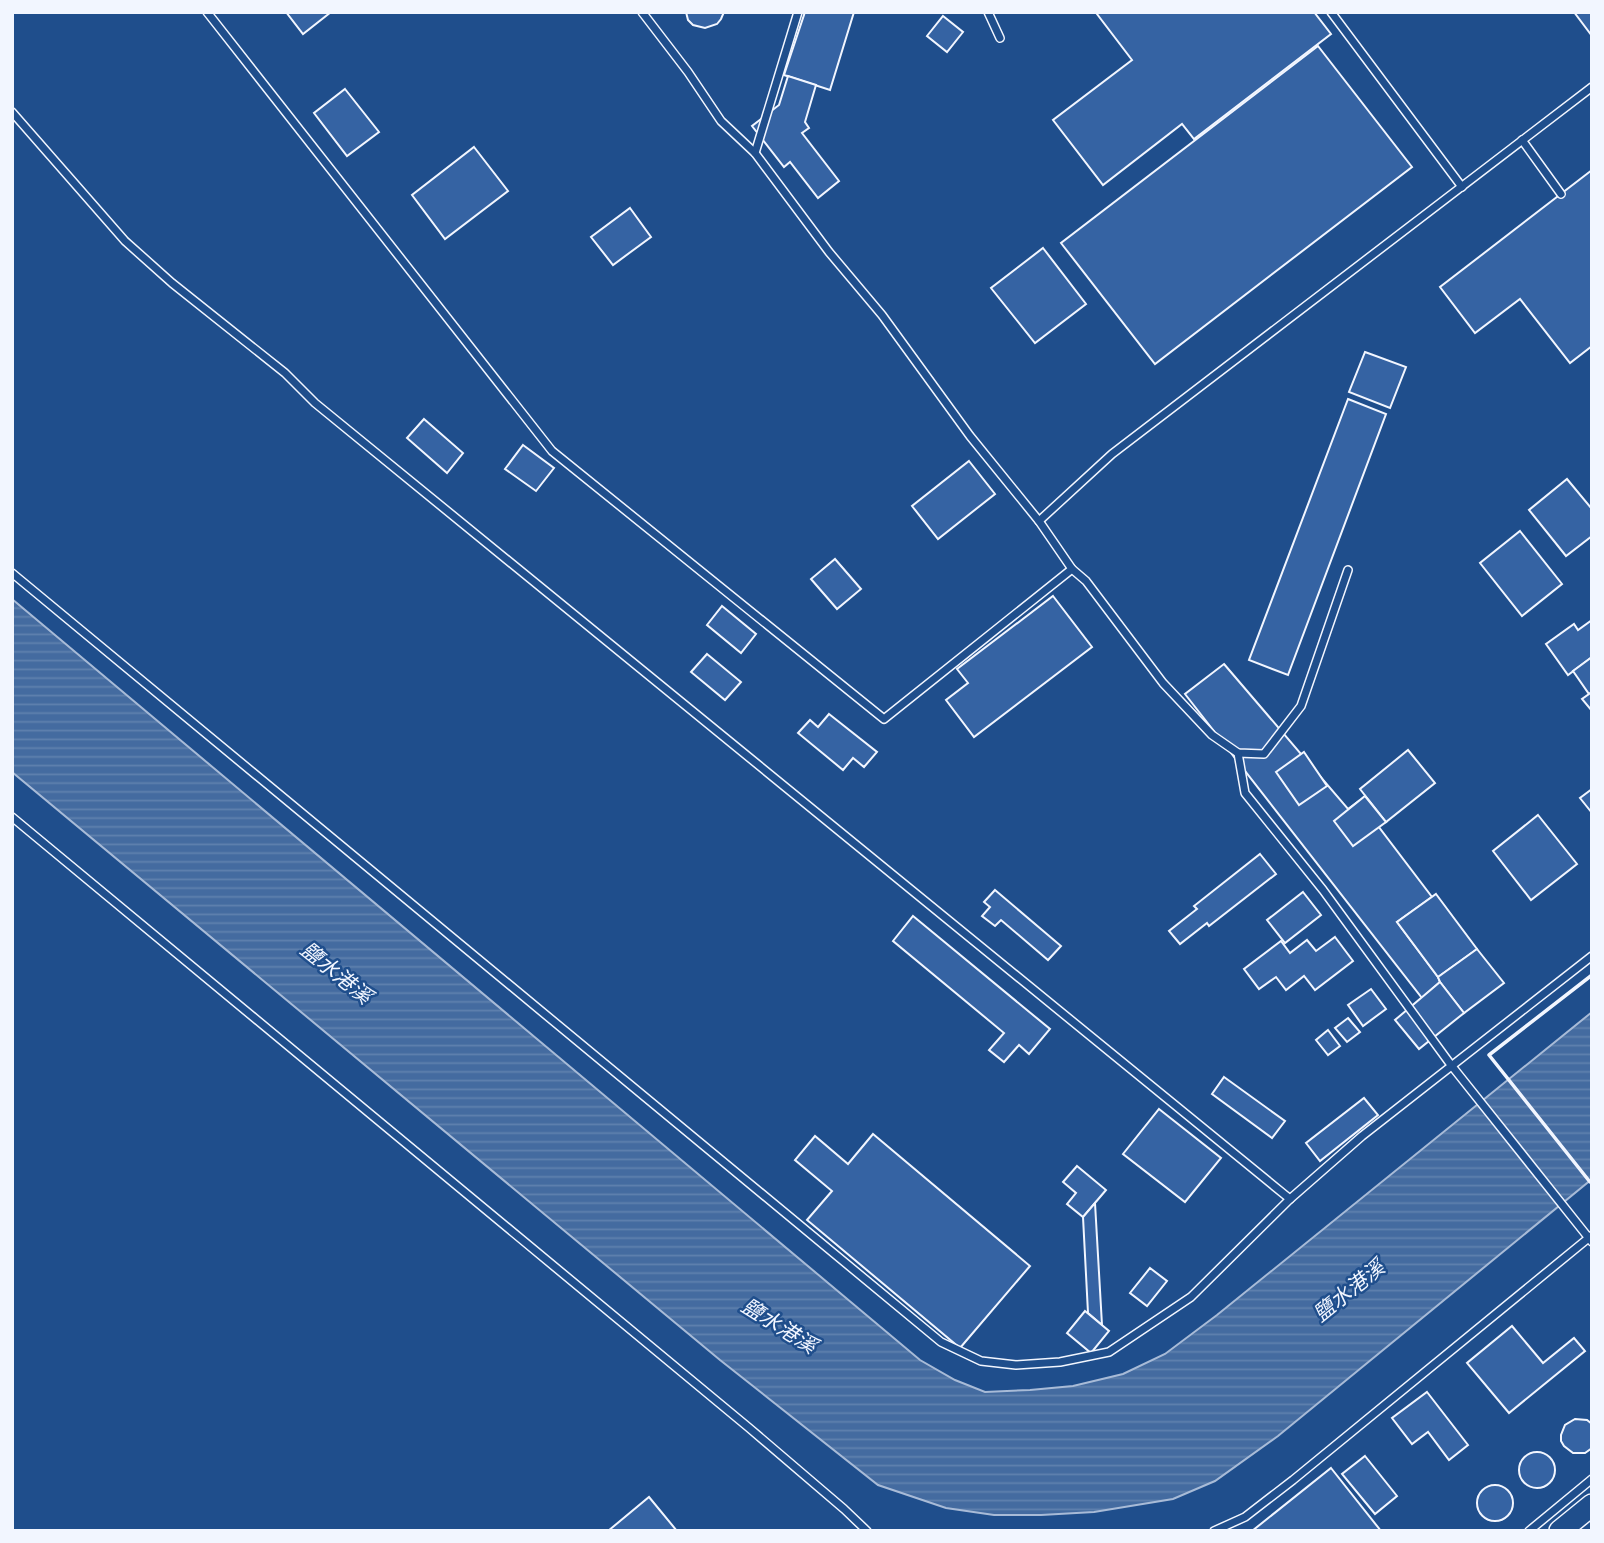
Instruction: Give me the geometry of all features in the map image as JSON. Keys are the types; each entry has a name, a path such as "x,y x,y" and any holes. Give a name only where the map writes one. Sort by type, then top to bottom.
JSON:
{"street":[{"path":"1560,1531 1592,1505"}],"lane":[{"path":"206,12 552,451 884,719 1072,569"},
{"path":"642,12 722,121 755,153 829,252 882,315 970,436 1039,521 1072,569 1086,581 1163,683 1212,735 1238,753 1264,754 1301,706 1348,570"},
{"path":"755,153 798,12"},
{"path":"988,12 1000,38"},
{"path":"1331,12 1462,187"},
{"path":"1039,521 1112,454 1592,87"},
{"path":"12,111 125,241 172,283 1290,1199"},
{"path":"1522,140 1561,194"},
{"path":"12,573 942,1342 981,1361 1016,1365 1060,1362 1109,1352 1191,1297 1290,1199 1362,1136 1592,956"},
{"path":"1214,1531 1245,1517 1293,1480 1591,1239 1451,1065 1323,890 1245,793 1238,753"},
{"path":"12,817 748,1427 867,1531"},
{"path":"1529,1531 1592,1479"}],"water":[{"name":"鹽水港溪","path":"12,599 920,1360 955,1380 985,1392 1073,1386 1123,1374 1165,1354 1592,1012 1592,1179 1278,1436 1215,1481 1173,1499 1094,1512 994,1515 946,1508 878,1485 720,1360 12,772"}],"building":[{"path":"286,12 331,12 303,34"},
{"path":"686,12 724,12 717,24 705,28 693,25"},
{"path":"805,12 854,12 830,90 784,75"},
{"path":"1314,12 1331,34 1194,139 1182,124 1103,185 1053,120 1132,60 1097,14"},
{"path":"1574,12 1592,12 1592,36"},
{"path":"943,16 963,32 947,52 927,36"},
{"path":"1318,46 1412,167 1155,364 1061,243"},
{"path":"788,76 816,85 805,122 809,128 802,133 839,181 818,198 790,162 784,167 752,126 779,105"},
{"path":"345,89 379,132 347,156 314,113"},
{"path":"474,147 508,191 445,239 412,195"},
{"path":"1592,170 1592,346 1570,363 1520,299 1475,333 1440,287"},
{"path":"630,208 651,237 613,265 591,237"},
{"path":"1043,248 1086,304 1035,343 991,288"},
{"path":"1365,352 1406,367 1390,408 1349,392"},
{"path":"1348,399 1386,414 1288,675 1249,660"},
{"path":"424,419 463,453 447,473 407,438"},
{"path":"523,445 554,468 536,491 505,469"},
{"path":"969,461 995,494 938,539 912,506"},
{"path":"1567,479 1592,509 1592,536 1566,556 1529,510"},
{"path":"1520,531 1562,584 1522,616 1480,563"},
{"path":"835,559 861,589 837,609 811,579"},
{"path":"1053,596 1092,647 974,737 946,700 968,683 957,669"},
{"path":"722,606 756,634 741,653 707,625"},
{"path":"1592,620 1592,657 1568,675 1546,644 1574,624 1578,630"},
{"path":"707,654 741,682 725,700 691,672"},
{"path":"1592,657 1592,692 1589,694 1573,671"},
{"path":"1224,664 1348,809 1359,801 1432,897 1397,922 1440,982 1422,998 1185,694"},
{"path":"1592,692 1592,711 1582,699"},
{"path":"829,714 877,752 864,767 853,758 843,770 798,733 810,720 818,727"},
{"path":"1408,750 1435,783 1386,822 1360,789"},
{"path":"1304,752 1327,786 1299,805 1276,772"},
{"path":"1592,789 1592,813 1580,798"},
{"path":"1365,796 1386,822 1353,846 1334,821"},
{"path":"1538,815 1577,864 1531,900 1493,851"},
{"path":"1260,854 1276,874 1209,926 1207,923 1180,944 1169,931 1197,909 1194,906"},
{"path":"995,890 1061,946 1048,960 1001,920 995,926 982,916 990,907 984,902"},
{"path":"1303,892 1321,915 1285,943 1267,920"},
{"path":"1436,894 1477,949 1438,977 1397,922"},
{"path":"913,916 1050,1029 1029,1054 1019,1045 1004,1062 989,1050 1004,1033 893,941"},
{"path":"1335,937 1353,961 1315,990 1304,976 1286,990 1276,977 1259,989 1244,969 1281,941 1290,953 1307,940 1316,951"},
{"path":"1477,949 1504,983 1464,1013 1438,977"},
{"path":"1440,982 1464,1013 1419,1049 1395,1020"},
{"path":"1371,989 1386,1009 1363,1026 1348,1005"},
{"path":"1348,1018 1360,1032 1347,1042 1335,1028"},
{"path":"1328,1030 1340,1046 1328,1055 1316,1040"},
{"path":"1224,1077 1285,1121 1272,1138 1212,1094"},
{"path":"1364,1098 1378,1115 1320,1161 1306,1143"},
{"path":"1159,1109 1221,1158 1185,1202 1123,1154"},
{"path":"873,1134 1030,1266 960,1348 807,1220 832,1191 795,1160 815,1136 848,1164"},
{"path":"1077,1166 1106,1190 1083,1217 1067,1204 1076,1193 1063,1182"},
{"path":"1095,1203 1102,1325 1088,1313 1083,1217"},
{"path":"1150,1268 1167,1281 1147,1306 1130,1293"},
{"path":"1085,1311 1109,1331 1091,1353 1067,1333"},
{"path":"1512,1326 1543,1363 1574,1338 1585,1351 1509,1413 1467,1363"},
{"path":"1427,1392 1468,1445 1449,1460 1428,1432 1412,1444 1392,1418"},
{"path":"1575,1419 1587,1420 1592,1424 1592,1448 1585,1453 1573,1453 1561,1441 1565,1425"},
{"path":"1537,1452 1550,1457 1555,1470 1550,1483 1537,1488 1524,1483 1519,1470 1524,1457"},
{"path":"1365,1456 1397,1496 1375,1514 1342,1474"},
{"path":"1331,1468 1381,1531 1252,1531"},
{"path":"1495,1485 1508,1490 1513,1503 1508,1516 1495,1521 1482,1516 1477,1503 1482,1490"},
{"path":"649,1497 677,1531 608,1531"}],"wall":[{"path":"1592,975 1489,1055 1590,1182 1592,1181"}]}
